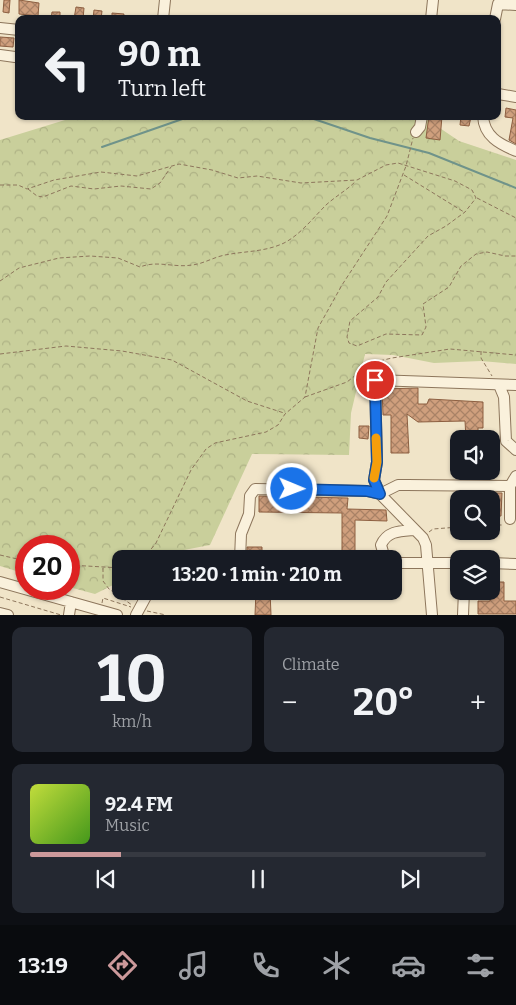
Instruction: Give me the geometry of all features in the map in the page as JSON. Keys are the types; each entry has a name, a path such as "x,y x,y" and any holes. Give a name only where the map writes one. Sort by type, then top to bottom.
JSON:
{"street":[{"path":"164,15 166,0"},
{"path":"431,15 433,0"},
{"path":"496,15 498,4 516,5"},
{"path":"0,28 15,30"},
{"path":"0,55 15,57"},
{"path":"501,94 516,97"},
{"path":"414,136 420,127 421,120"},
{"path":"484,120 490,137 516,151"},
{"path":"432,615 429,563 423,538 413,530 380,494 374,480 377,462 375,380 516,385"},
{"path":"499,385 504,397 506,442 516,450"},
{"path":"510,519 510,486 516,476"},
{"path":"240,550 241,534 249,514 250,496 255,489 367,491 380,494 398,486 407,485 510,486"},
{"path":"383,550 381,544 386,537 394,532 413,530"},
{"path":"402,563 450,563"},
{"path":"500,563 516,564"},
{"path":"0,582 117,615"},
{"path":"138,612 144,600"},
{"path":"463,615 464,600"},
{"path":"70,615 71,602"},
{"path":"0,613 8,615"}],"path":[{"path":"305,397 318,328 342,285 387,216 406,166 414,136"},
{"path":"0,281 19,268 59,258 101,256 118,258 140,267 152,262 166,266 193,265 225,255 248,253 279,245 297,233 328,203 340,196 357,180 386,165 398,163 465,186 472,190 476,198 516,218"},
{"path":"27,189 54,180 102,172 137,176 174,165 196,166 238,178 257,176 301,183 357,180"},
{"path":"0,185 18,185 37,196 43,196 70,186 151,189 160,183 174,165"},
{"path":"402,174 465,212"},
{"path":"476,198 465,212 428,236 386,282 378,297 350,321 347,337 349,343 357,346 386,334 422,335 426,327 423,304 449,288 469,258 476,254 487,252 505,256 516,256"},
{"path":"0,354 66,346 122,351 172,360 247,401 285,414"},
{"path":"150,550 156,543 191,470 206,449 215,444 266,432 278,425 285,414 305,397 347,382 371,362 450,349 516,355"},
{"path":"481,351 481,358 499,385"},
{"path":"500,524 509,524 510,519"},
{"path":"423,538 433,529 450,527"},
{"path":"0,555 15,558"},
{"path":"80,566 112,568"},
{"path":"100,610 103,598 137,609 109,589 103,581 103,568"},
{"path":"0,597 62,615"},
{"path":"138,612 166,615"}],"green space":[{"path":"65,120 428,120 459,141 516,160 516,364 481,361 434,363 393,355 365,354 351,413 349,455 252,454 210,545 184,550 112,550 112,586 95,594 80,590 80,535 15,535 15,571 0,566 0,140"}],"building":[{"path":"4,0 10,0 9,13 3,12"},
{"path":"19,0 39,3 38,15 19,14"},
{"path":"76,7 84,8 83,15 75,15"},
{"path":"94,10 102,11 102,15 93,15"},
{"path":"52,12 60,12 60,15 52,15"},
{"path":"112,13 124,14 124,15 112,15"},
{"path":"0,37 14,38 13,47 0,46"},
{"path":"506,108 516,110 516,144 509,140 513,118 505,117"},
{"path":"428,120 442,120 440,140 426,138"},
{"path":"461,120 470,120 469,126 460,125"},
{"path":"418,388 418,404 427,404 429,399 483,402 483,428 466,430 465,421 418,422 407,414 409,453 391,453 391,415 383,415 382,389"},
{"path":"359,426 369,426 368,439 359,438"},
{"path":"500,493 502,493 501,516"},
{"path":"259,496 348,498 347,509 386,510 387,521 355,520 355,550 342,550 342,513 259,512"},
{"path":"247,547 262,547 262,550 247,550"},
{"path":"500,582 504,582 504,601 516,601 516,614 478,614 478,601 500,600"},
{"path":"256,600 270,600 271,615 255,615"}],"waterway":[{"path":"102,147 180,120"},
{"path":"317,120 370,138 429,153 516,188"}],"slow traffic":[{"path":"374,478 373,472 377,462 376,438"}],"route":[{"path":"292,489 367,491 380,494 373,472 377,462 375,380"}]}
